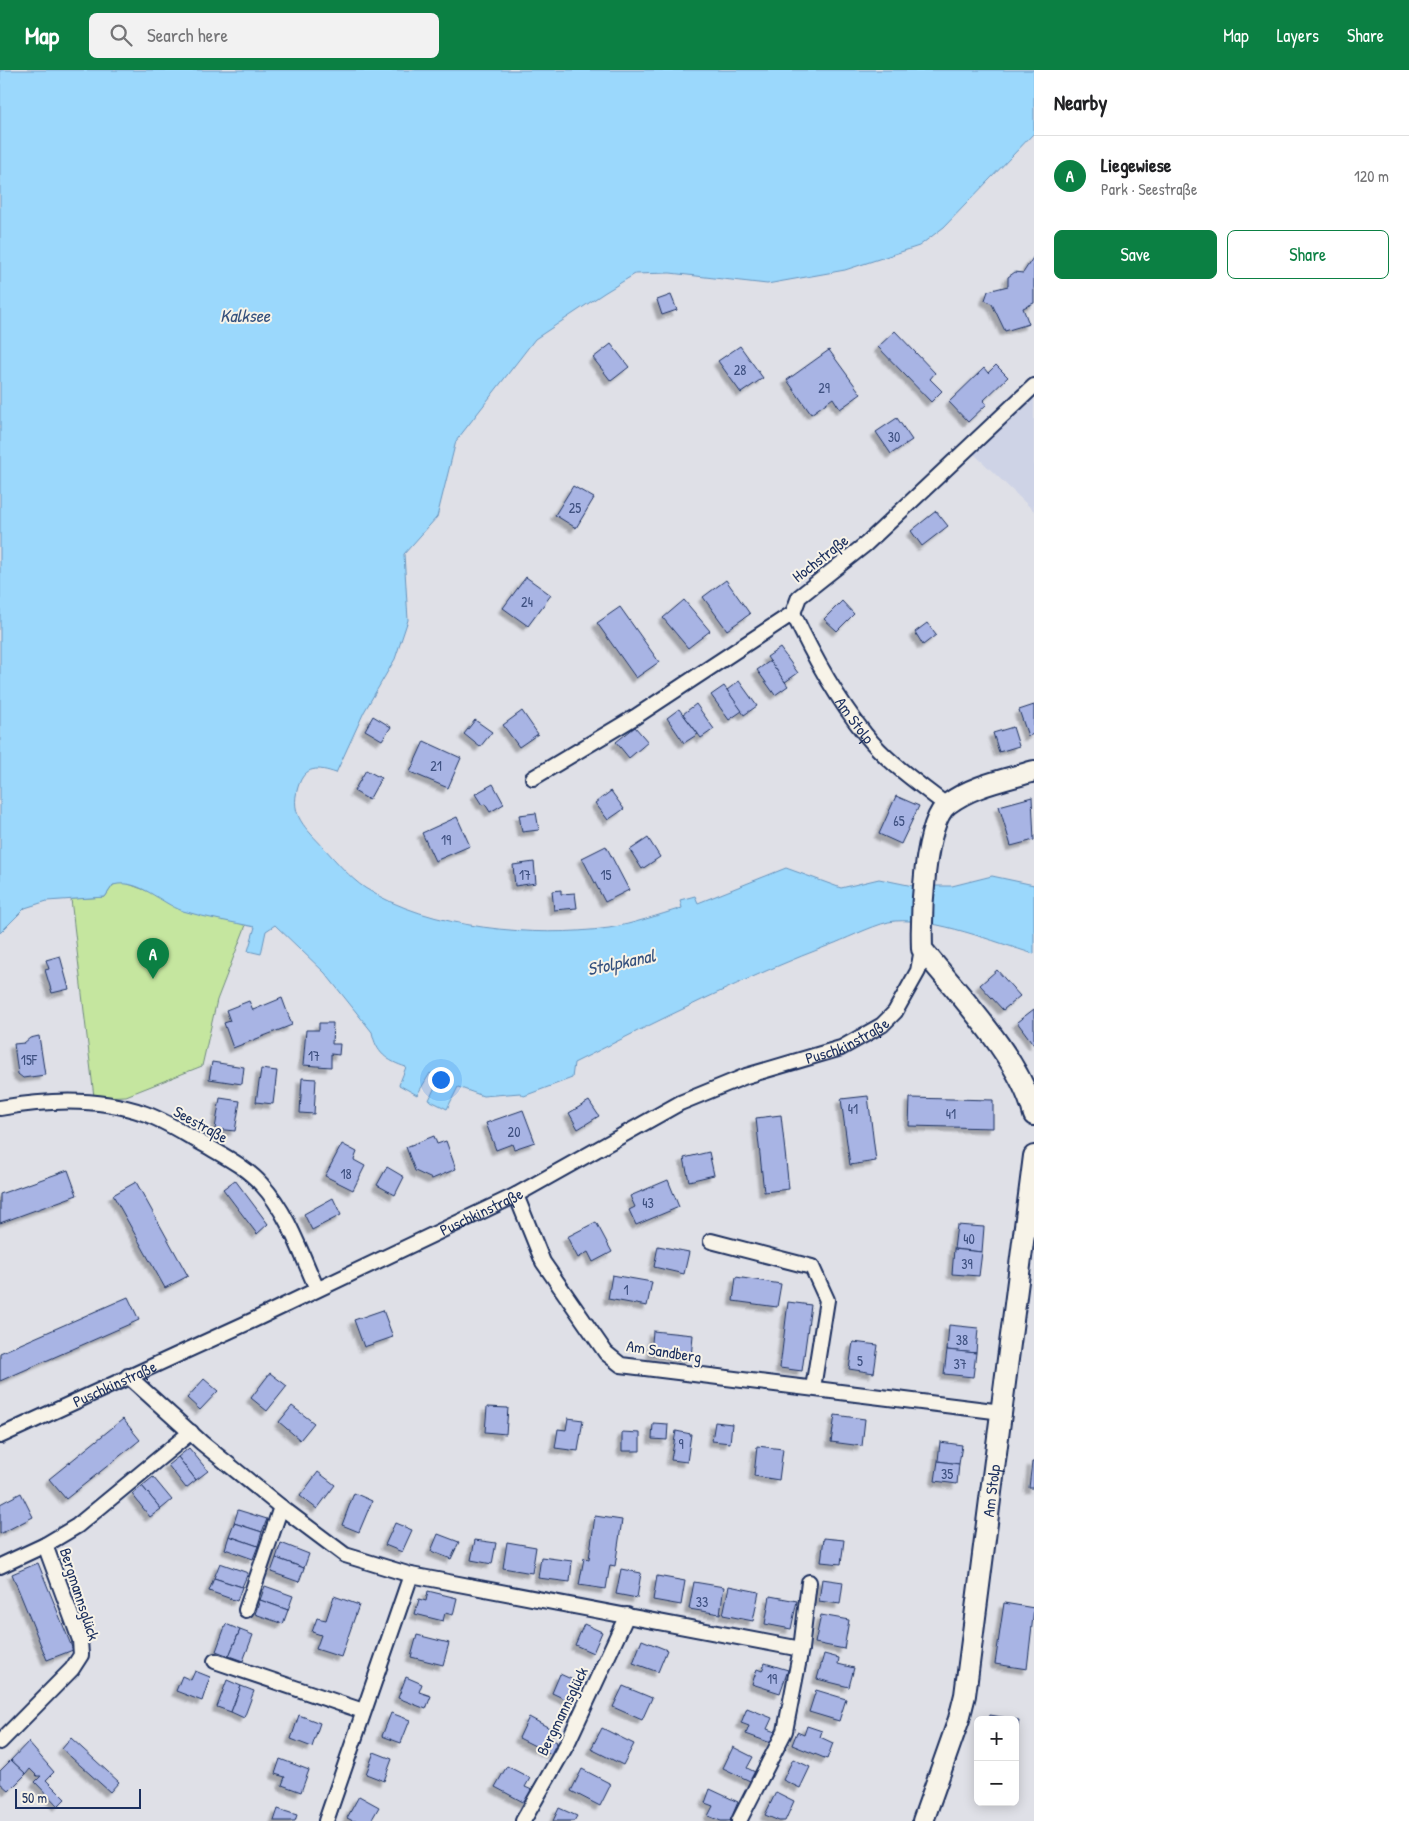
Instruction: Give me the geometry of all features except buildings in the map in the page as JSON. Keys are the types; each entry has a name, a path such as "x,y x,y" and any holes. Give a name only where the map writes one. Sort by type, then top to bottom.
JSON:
{"main road":[{"path":"1034,771 980,786 946,805 938,816 925,863 922,942 1004,1052 1029,1095 1034,1115"},
{"name":"Am Stolp","path":"923,1821 959,1720 965,1695 1034,1156"}],"street":[{"name":"Hochstraße","path":"533,778 636,717 793,612 799,597 866,544 1034,386"},
{"name":"Am Stolp","path":"793,612 814,660 866,735 904,772 946,805"},
{"name":"Puschkinstraße","path":"0,1436 260,1317 516,1195 680,1102 746,1076 841,1048 882,1026 895,1012 918,971 922,942"},
{"name":"Seestraße","path":"0,1108 30,1103 87,1102 119,1106 144,1113 243,1167 262,1185 276,1203 317,1289"},
{"name":"Am Sandberg","path":"516,1195 543,1262 606,1353 621,1365 1002,1412"},
{"path":"711,1241 812,1267 826,1300 813,1388"},
{"path":"128,1376 191,1432 281,1507 345,1555 411,1575 801,1649"},
{"name":"Bergmannsglück","path":"0,1566 77,1526 191,1432"},
{"path":"246,1610 281,1507"},
{"name":"Bergmannsglück","path":"0,1742 72,1669 82,1655 80,1640 45,1544"},
{"path":"326,1821 411,1575"},
{"path":"740,1821 785,1731 801,1649 809,1582"},
{"name":"Bergmannsglück","path":"523,1821 567,1744 627,1615"},
{"path":"215,1661 363,1711"}],"shaded area":[{"path":"1034,394 1034,511 972,452"}],"green space":[{"path":"123,882 153,893 182,910 246,925 217,1000 202,1066 126,1096 94,1097 71,899 105,897 113,885"}],"water":[{"name":"Kalksee","path":"0,70 1034,70 1034,133 944,227 919,246 845,270 767,284 670,273 635,274 535,339 456,441 437,517 404,554 408,620 395,659 364,712 336,773 318,769 308,771 298,787 296,806 305,828 359,884 391,902 420,913 451,921 516,931 580,931 609,928 682,908 680,900 695,896 698,903 786,868 841,888 879,879 913,886 952,886 992,876 1034,885 1034,954 983,937 928,923 895,921 881,924 768,970 638,1031 574,1063 572,1078 524,1096 520,1093 483,1096 458,1087 447,1109 429,1100 439,1078 430,1073 417,1095 399,1085 406,1067 393,1062 383,1055 376,1045 372,1032 325,973 275,925 266,931 261,954 248,951 255,927 183,911 141,888 123,884 113,885 105,897 47,901 25,908 0,933"}],"place":[{"name":"Liegewiese","path":"153,979"}],"water label":[{"name":"Stolpkanal","path":"621,962"}]}
